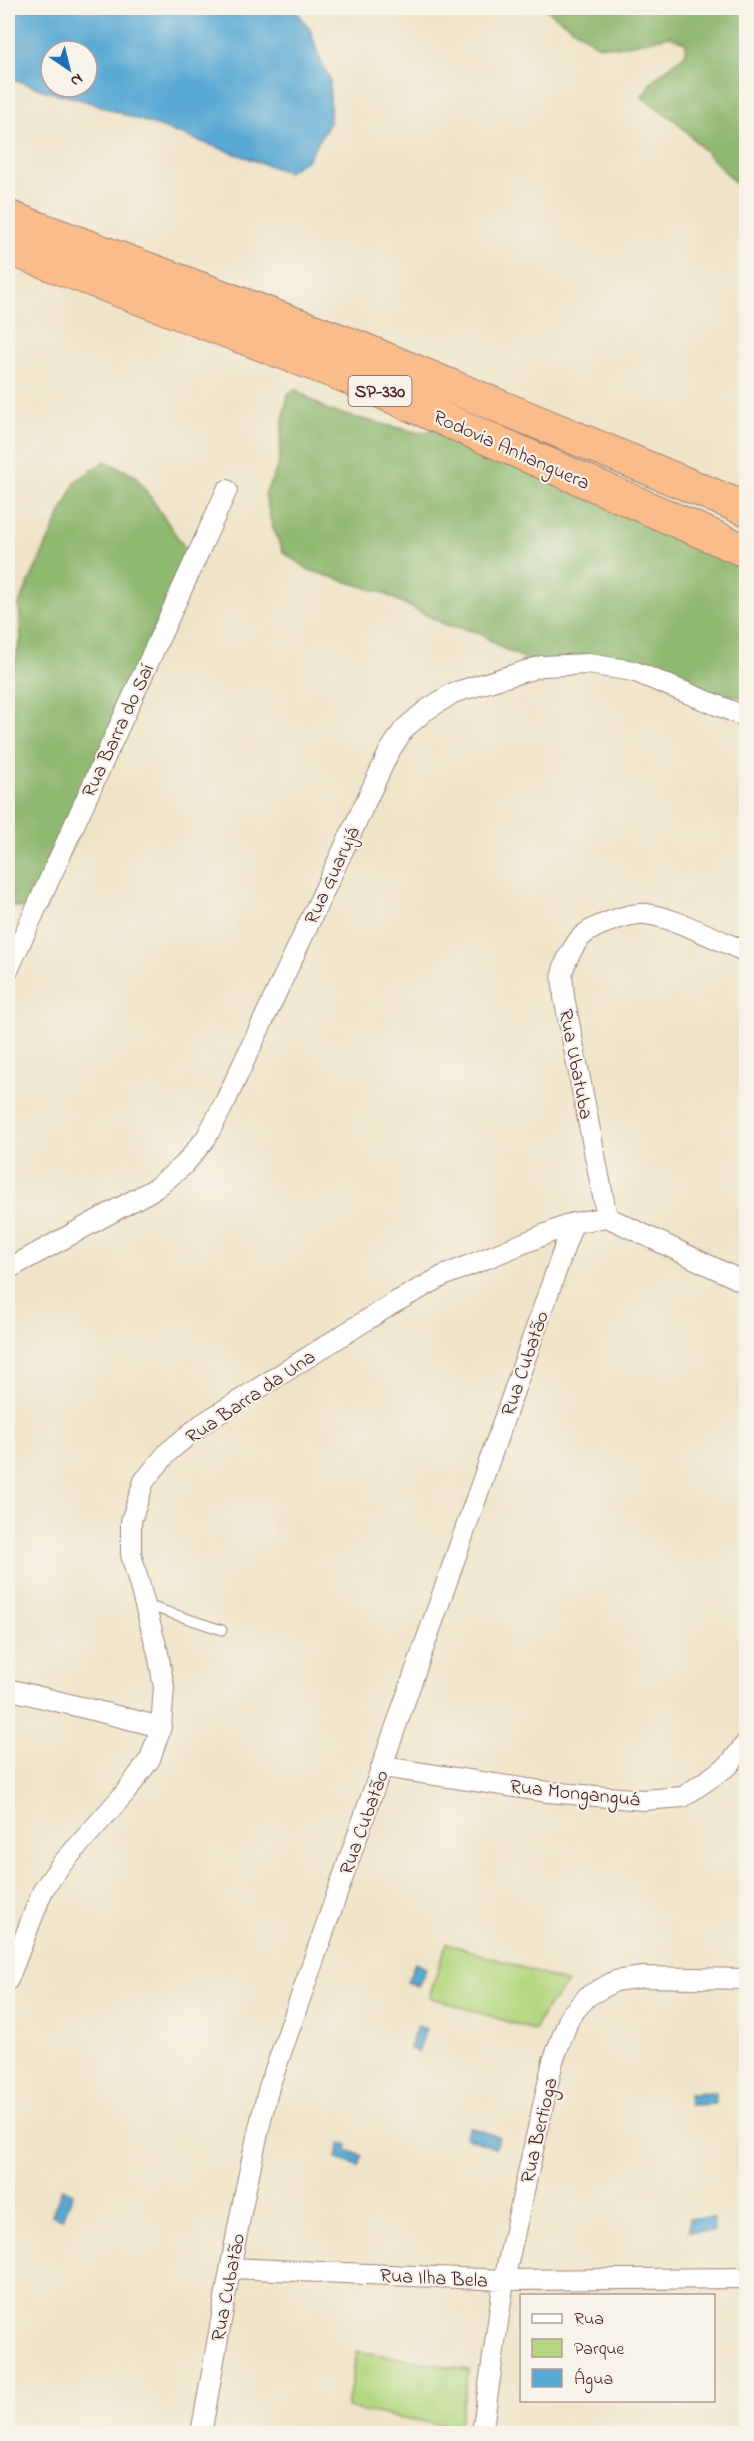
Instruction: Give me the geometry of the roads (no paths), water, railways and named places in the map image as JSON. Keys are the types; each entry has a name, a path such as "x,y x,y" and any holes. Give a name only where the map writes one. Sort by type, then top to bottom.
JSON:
{"highway":[{"name":"Rodovia Anhanguera","path":"8,217 357,347 747,509"},
{"name":"Rodovia Anhanguera","path":"8,248 345,376 747,551"}],"street":[{"name":"Rua Barra do Saí","path":"8,970 227,490"},
{"name":"Rua Guarujá","path":"8,1269 156,1188 184,1165 206,1138 226,1100 388,752 404,729 425,711 453,693 502,677 542,666 588,664 633,671 747,717"},
{"name":"Rua Ubatuba","path":"607,1217 564,997 562,971 574,948 582,937 594,929 618,919 645,914 672,922 747,952"},
{"name":"Rua Barra da Una","path":"8,1980 44,1890 60,1866 125,1793 150,1759 161,1727 164,1687 158,1653 131,1554 131,1521 144,1481 169,1451 202,1424 392,1304 443,1276 573,1223 607,1217"},
{"path":"607,1217 747,1283"},
{"name":"Rua Cubatão","path":"201,2433 231,2268 269,2087 573,1223"},
{"path":"8,1689 161,1727"},
{"name":"Rua Monganguá","path":"383,1767 548,1792 643,1800 683,1797 729,1765 747,1743"},
{"name":"Rua Bertioga","path":"482,2433 504,2280 553,2061 570,2016 588,1996 615,1981 643,1977 747,1979"},
{"name":"Rua Ilha Bela","path":"231,2268 504,2280 747,2278"}],"lane":[{"path":"144,1604 222,1630"}],"water":[{"path":"8,8 294,8 310,29 319,57 330,80 330,123 307,160 287,172 79,99 99,99 99,39 39,39 39,88 8,77"},
{"path":"415,1963 426,1968 418,1986 407,1982"},
{"path":"417,2026 426,2029 418,2052 409,2048"},
{"path":"715,2092 715,2104 689,2105 689,2093"},
{"path":"469,2127 499,2137 495,2148 465,2137"},
{"path":"341,2143 348,2145 347,2150 362,2156 359,2166 336,2159"},
{"path":"62,2189 73,2193 63,2219 52,2215"},
{"path":"689,2218 714,2218 714,2232 689,2231"}]}
